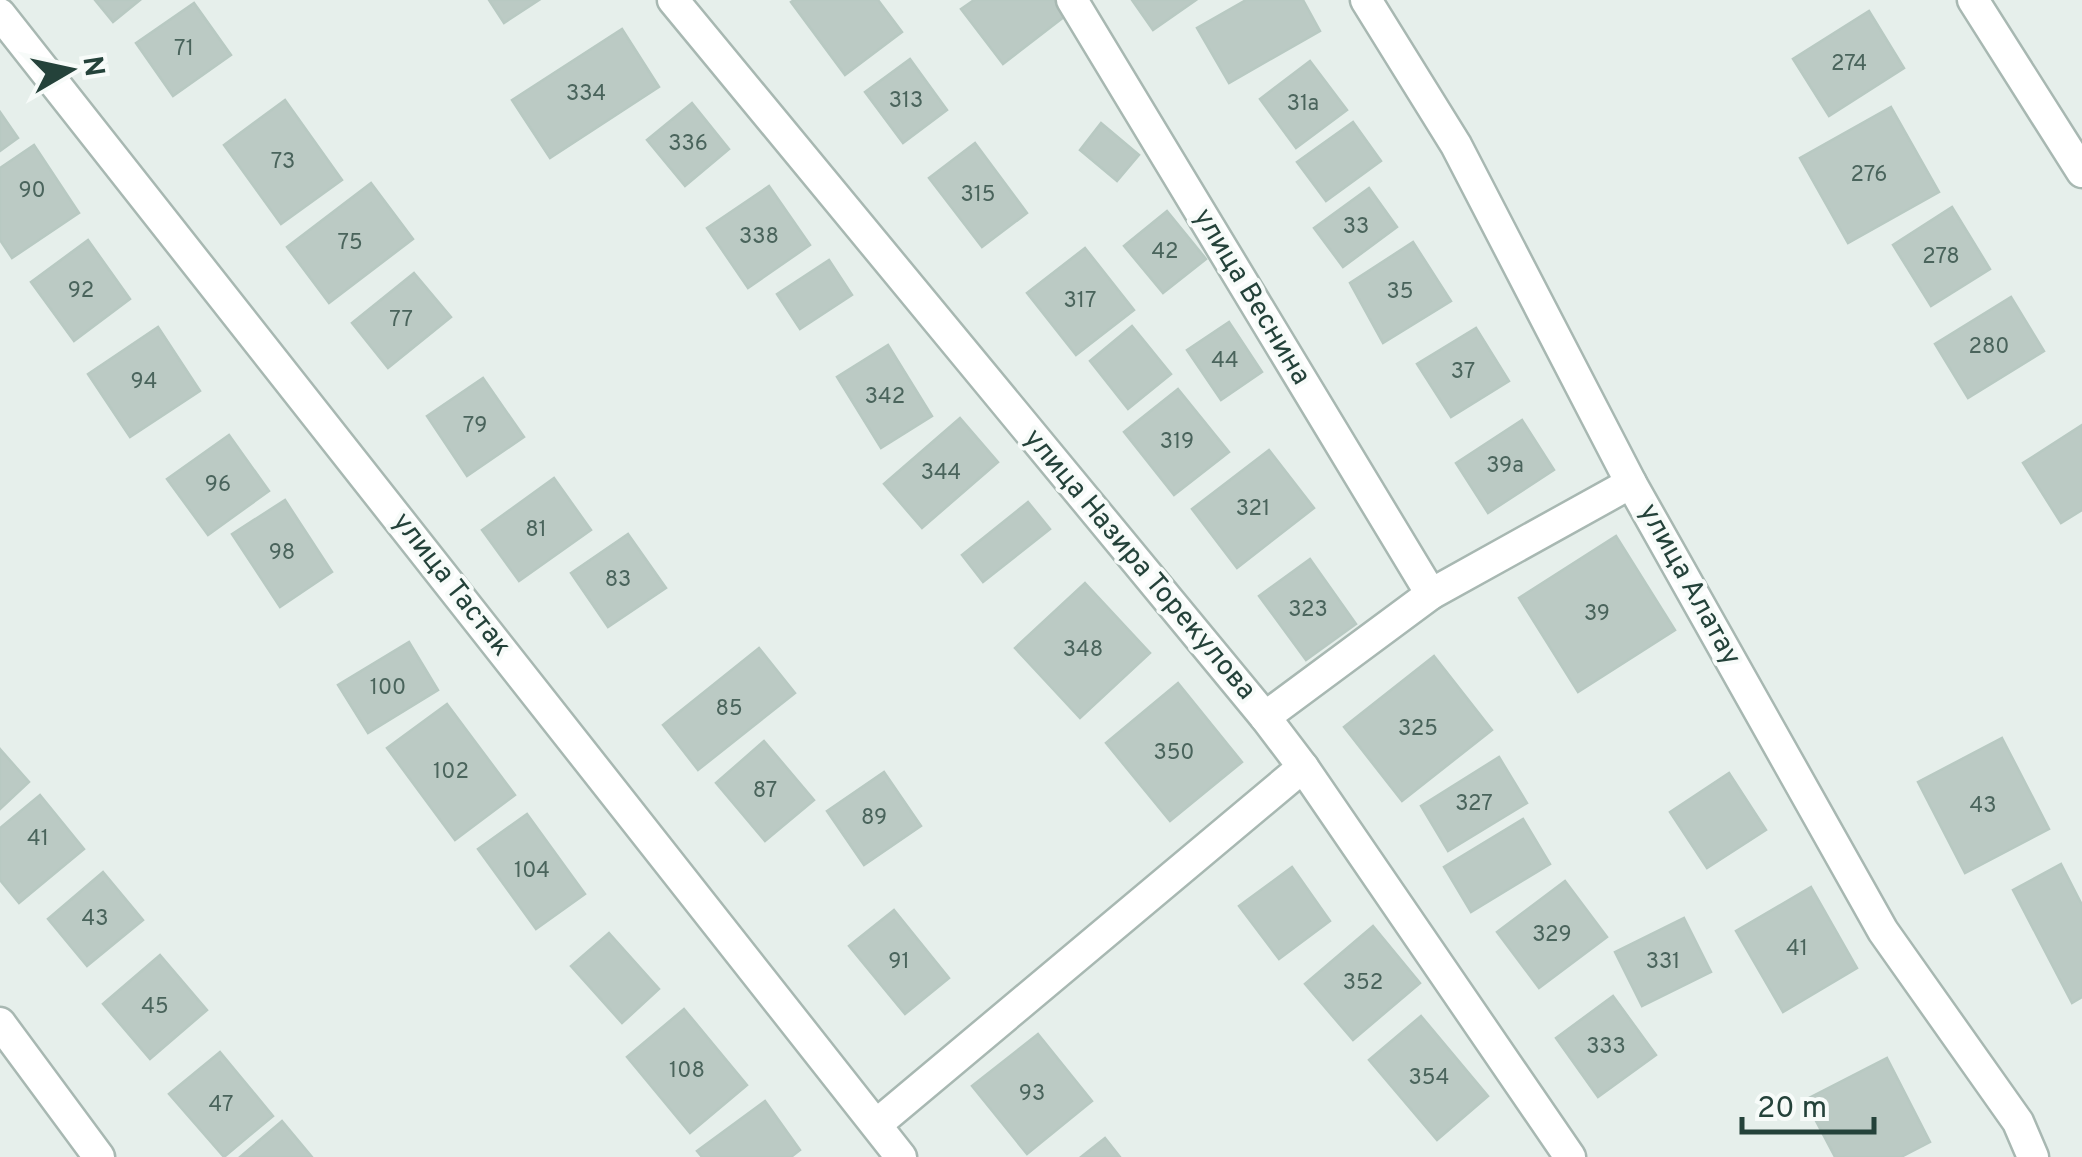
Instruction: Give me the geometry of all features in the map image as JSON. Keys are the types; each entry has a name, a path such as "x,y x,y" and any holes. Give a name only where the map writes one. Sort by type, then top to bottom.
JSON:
{"street":[{"name":"улица Назира Торекулова","path":"673,0 1303,767 1570,1157"},
{"name":"улица Веснина","path":"1072,0 1430,594"},
{"name":"улица Алатау","path":"1366,0 1456,145 1631,483 1883,931 2018,1122 2033,1157"},
{"path":"1974,0 2082,172"},
{"name":"улица Тастак","path":"0,14 902,1157"},
{"path":"1265,718 1430,594 1631,483"},
{"path":"877,1124 1303,767"},
{"path":"0,1022 99,1157"}],"building":[{"path":"95,0 140,0 113,22"},
{"path":"489,0 539,0 504,23"},
{"path":"878,0 902,32 845,75 791,2"},
{"path":"974,0 1059,0 1069,13 1003,64 961,9"},
{"path":"1132,0 1196,0 1153,30"},
{"path":"1246,0 1303,0 1320,31 1229,83 1197,28"},
{"path":"194,3 231,55 173,96 136,43"},
{"path":"1869,11 1904,68 1829,116 1793,59"},
{"path":"622,29 659,87 550,158 512,100"},
{"path":"910,59 947,110 903,143 865,92"},
{"path":"1310,61 1347,110 1296,148 1260,99"},
{"path":"285,100 342,180 281,224 224,145"},
{"path":"692,103 729,149 685,186 647,140"},
{"path":"1891,107 1939,192 1848,243 1800,158"},
{"path":"0,112 18,138 0,151"},
{"path":"1353,122 1381,161 1326,201 1297,162"},
{"path":"1101,123 1139,155 1117,181 1080,150"},
{"path":"975,143 1027,213 982,247 929,178"},
{"path":"34,145 79,213 12,258 0,240 0,168"},
{"path":"371,183 413,239 329,303 287,247"},
{"path":"769,186 810,245 748,288 707,228"},
{"path":"1369,188 1397,227 1343,267 1314,228"},
{"path":"1952,207 1990,269 1931,306 1893,245"},
{"path":"1167,211 1206,259 1163,293 1124,246"},
{"path":"88,240 130,299 74,341 31,282"},
{"path":"1413,242 1451,301 1383,343 1350,283"},
{"path":"1085,248 1134,310 1076,355 1027,293"},
{"path":"829,260 852,295 800,329 777,294"},
{"path":"414,273 451,317 388,368 352,323"},
{"path":"2011,297 2044,351 1968,398 1935,344"},
{"path":"1229,322 1262,372 1221,400 1187,350"},
{"path":"1132,326 1171,374 1128,409 1090,361"},
{"path":"158,327 200,391 130,437 88,374"},
{"path":"1476,328 1509,381 1451,417 1417,364"},
{"path":"888,345 932,416 881,448 837,377"},
{"path":"483,378 524,437 467,476 427,416"},
{"path":"1178,389 1229,452 1174,495 1124,432"},
{"path":"960,418 998,462 922,528 884,484"},
{"path":"1522,420 1554,470 1488,513 1456,463"},
{"path":"2082,425 2082,510 2061,523 2023,463"},
{"path":"229,435 269,491 208,535 167,479"},
{"path":"1269,450 1314,508 1237,568 1192,509"},
{"path":"554,478 591,530 519,581 482,530"},
{"path":"285,500 332,572 280,607 232,534"},
{"path":"1028,502 1050,529 983,582 962,555"},
{"path":"628,534 666,588 608,627 571,573"},
{"path":"1616,536 1675,630 1578,692 1519,598"},
{"path":"1310,559 1356,624 1306,660 1259,596"},
{"path":"1085,583 1150,653 1080,718 1015,648"},
{"path":"409,642 438,690 368,733 338,685"},
{"path":"759,648 795,693 698,770 663,725"},
{"path":"1434,656 1492,730 1402,801 1344,727"},
{"path":"1178,683 1242,762 1170,821 1106,743"},
{"path":"447,704 515,795 455,840 387,748"},
{"path":"2002,738 2049,829 1965,873 1918,782"},
{"path":"764,741 814,800 765,841 716,783"},
{"path":"0,749 29,782 0,809"},
{"path":"1499,757 1527,803 1448,851 1421,806"},
{"path":"884,772 921,826 864,865 827,811"},
{"path":"1729,773 1766,830 1707,868 1670,812"},
{"path":"40,795 84,849 19,903 0,880 0,828"},
{"path":"527,814 585,894 536,929 478,849"},
{"path":"1523,819 1550,864 1471,912 1444,867"},
{"path":"2061,864 2082,905 2082,997 2072,1003 2013,890"},
{"path":"1292,867 1330,921 1279,959 1239,906"},
{"path":"103,872 143,920 87,966 48,919"},
{"path":"1565,881 1607,937 1539,988 1497,932"},
{"path":"1811,887 1857,968 1783,1012 1736,931"},
{"path":"894,910 949,978 905,1014 849,946"},
{"path":"1684,918 1711,972 1642,1006 1615,952"},
{"path":"1373,926 1420,983 1353,1040 1305,984"},
{"path":"609,933 659,989 622,1023 571,966"},
{"path":"160,955 207,1010 150,1059 103,1004"},
{"path":"1613,996 1656,1055 1598,1097 1556,1038"},
{"path":"684,1009 747,1085 690,1133 627,1057"},
{"path":"1421,1016 1488,1096 1437,1140 1369,1060"},
{"path":"1038,1034 1092,1101 1027,1154 972,1086"},
{"path":"220,1052 273,1116 224,1157 169,1094"},
{"path":"1887,1058 1930,1142 1901,1157 1835,1157 1805,1100"},
{"path":"765,1101 800,1150 791,1157 702,1157 697,1151"},
{"path":"282,1121 312,1157 240,1157"},
{"path":"1105,1138 1120,1157 1081,1157"}]}
